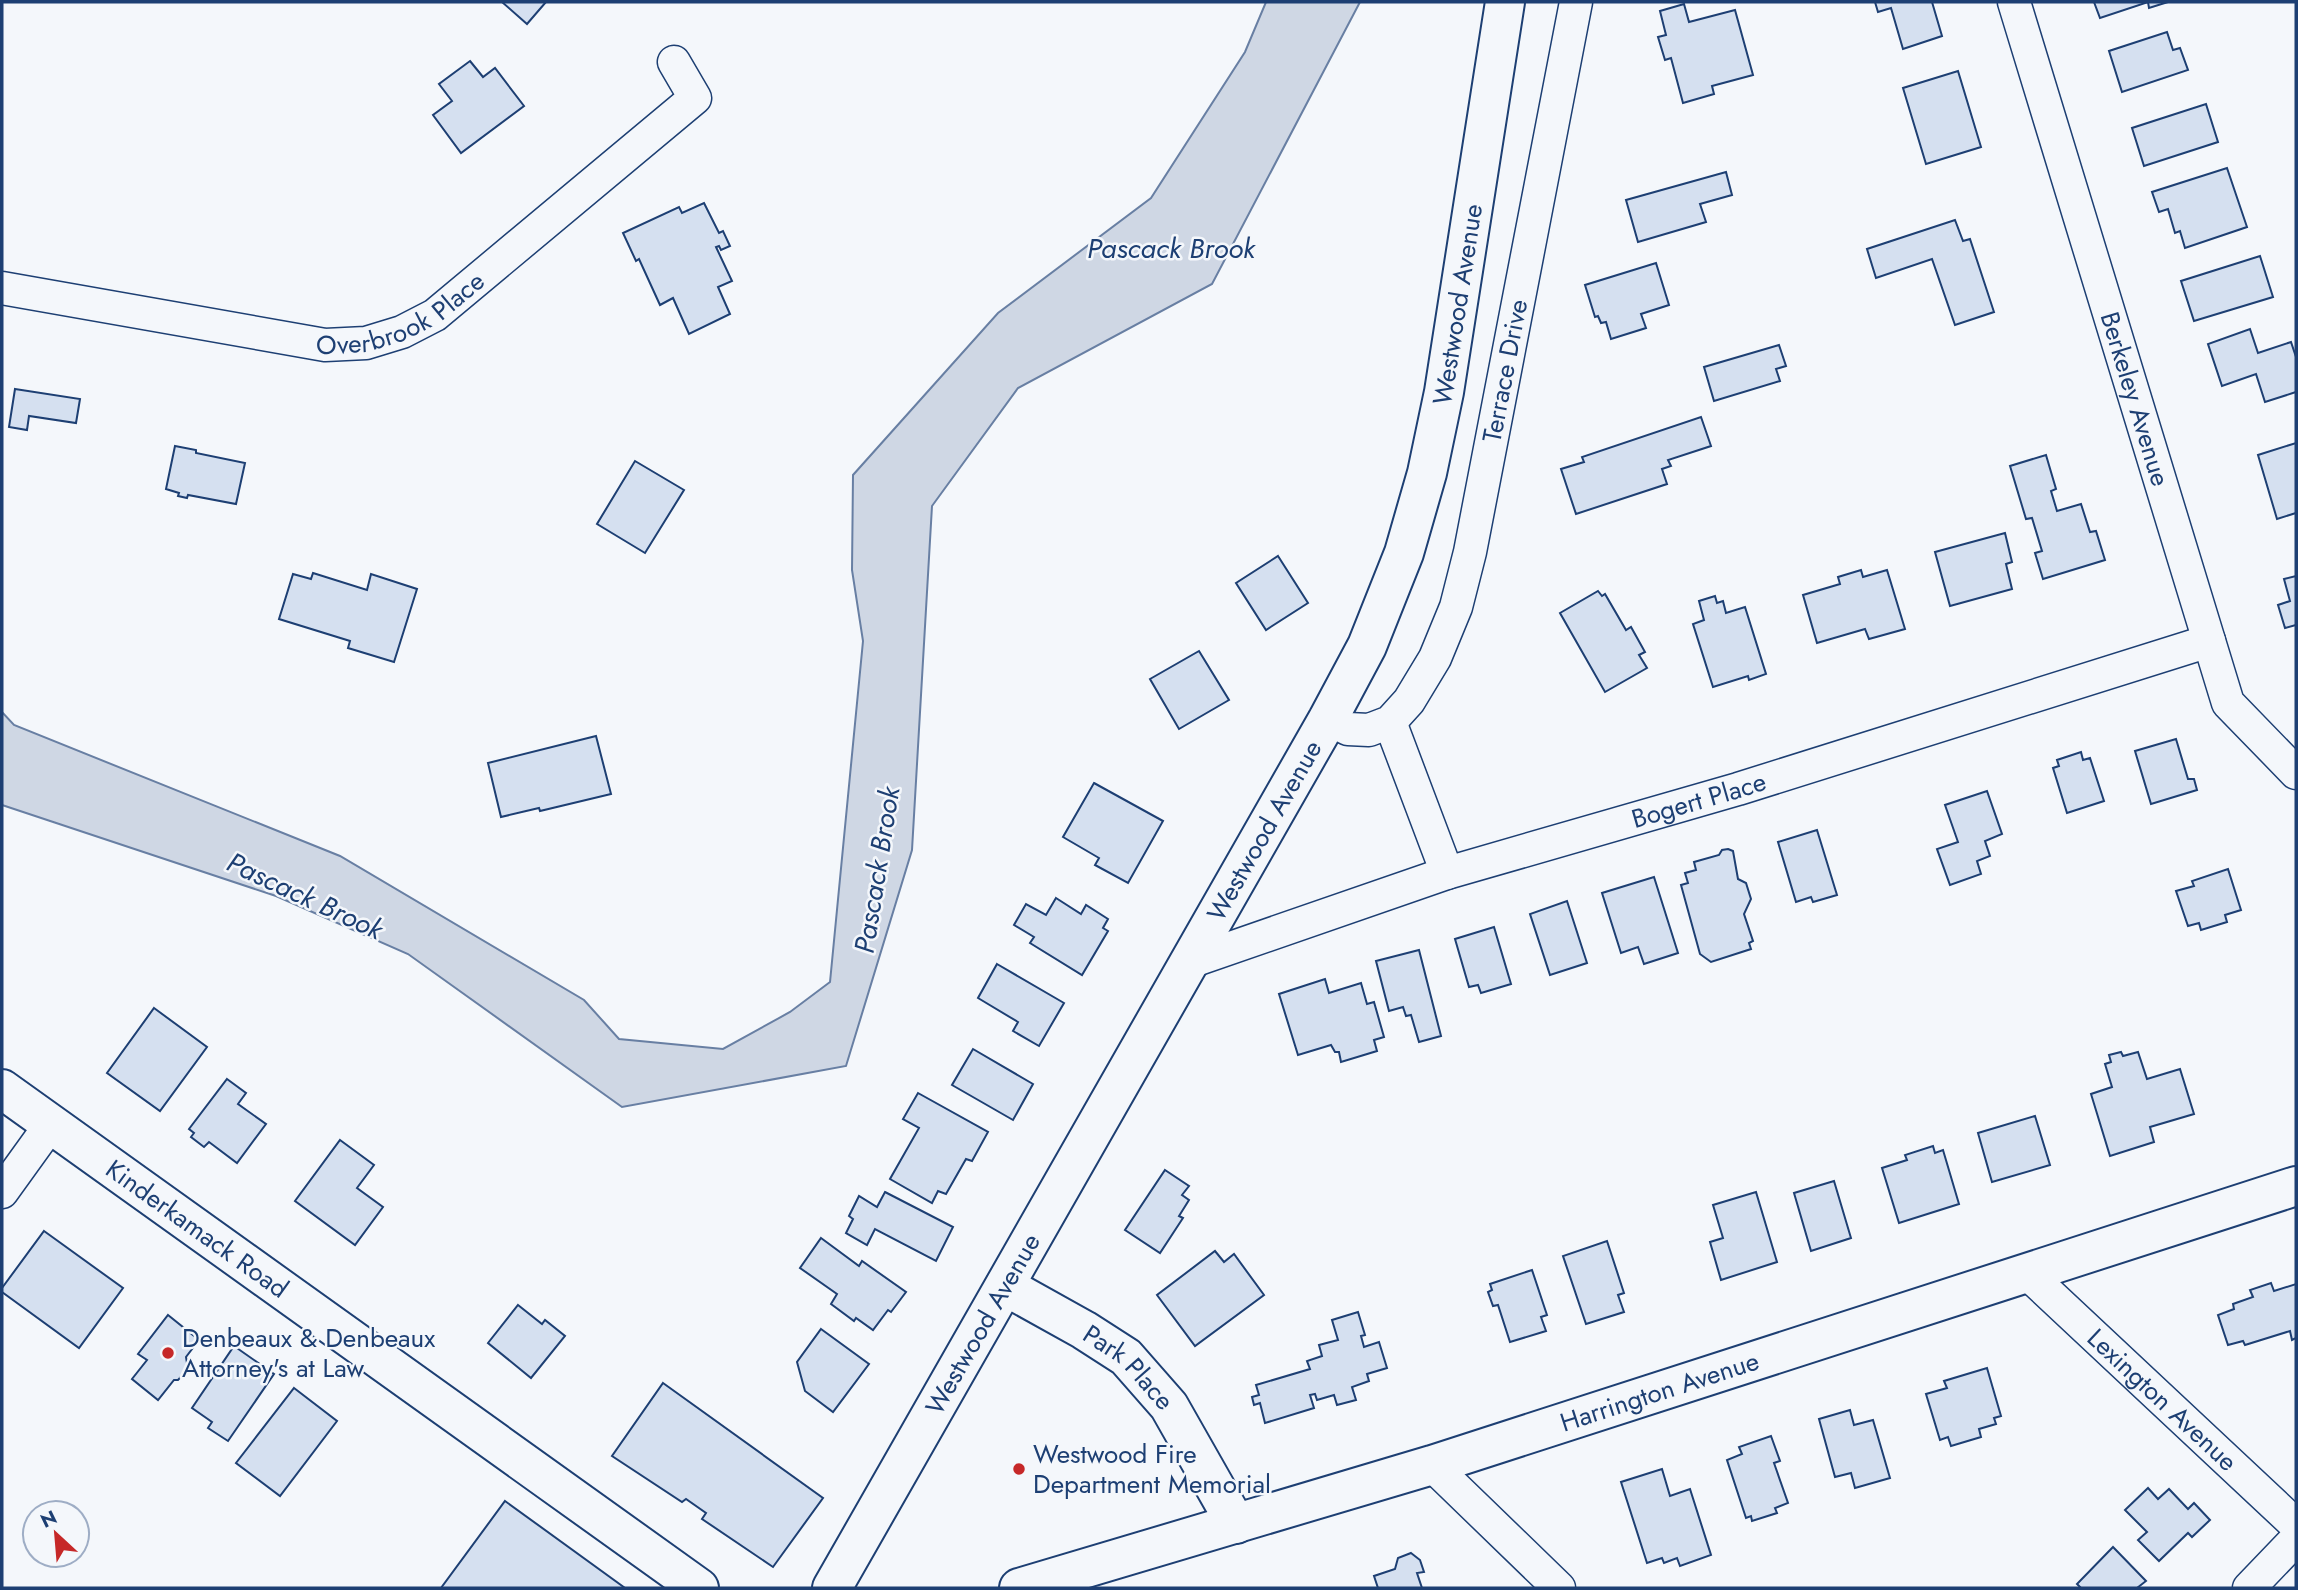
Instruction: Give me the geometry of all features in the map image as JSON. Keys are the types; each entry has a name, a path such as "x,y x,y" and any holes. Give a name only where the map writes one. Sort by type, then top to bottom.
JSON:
{"street":[{"name":"Westwood Avenue","path":"832,1588 1328,719 1367,646 1404,553 1427,473 1444,392 1505,2"},
{"name":"Terrace Drive","path":"1390,722 1409,701 1434,658 1456,607 1475,526 1576,2"},
{"name":"Berkeley Avenue","path":"2014,2 2228,703 2296,773"},
{"name":"Overbrook Place","path":"2,288 326,345 366,343 401,332 435,315 695,98 674,62"},
{"name":"Bogert Place","path":"1190,961 1447,873 1738,789 2209,642"},
{"path":"1328,719 1348,729 1369,730 1390,722 1447,873"},
{"name":"Kinderkamack Road","path":"2,1089 699,1588"},
{"path":"2,1192 51,1124"},
{"name":"Harrington Avenue","path":"1019,1588 1432,1465 2296,1186"},
{"name":"Lexington Avenue","path":"2028,1274 2296,1525"},
{"name":"Park Place","path":"1005,1286 1126,1357 1169,1406 1236,1524"},
{"path":"1432,1465 1559,1588"},
{"path":"2249,1588 2296,1539"}],"water":[{"name":"Pascack Brook","path":"1266,2 1360,2 1212,284 1018,388 932,506 912,850 846,1066 622,1107 408,954 276,896 2,805 2,712 14,725 340,856 584,1000 619,1039 723,1049 790,1012 830,982 863,641 852,570 853,475 998,313 1151,198 1245,52"}],"building":[{"path":"502,2 546,2 527,24"},
{"path":"1875,2 1932,2 1942,36 1903,49 1891,8 1878,12"},
{"path":"2094,2 2148,2 2100,18"},
{"path":"2148,2 2168,2 2149,8"},
{"path":"1684,4 1689,22 1735,10 1753,75 1712,86 1714,94 1683,103 1671,58 1665,60 1658,37 1666,35 1660,11"},
{"path":"2167,32 2173,50 2180,48 2188,70 2122,92 2109,51"},
{"path":"470,61 483,77 495,68 524,106 461,153 433,115 452,101 439,84"},
{"path":"1958,71 1981,147 1926,164 1903,88"},
{"path":"2206,104 2218,142 2144,166 2132,128"},
{"path":"2227,168 2247,227 2185,248 2180,231 2175,233 2168,209 2159,212 2152,192"},
{"path":"1726,172 1732,195 1700,204 1706,222 1638,242 1626,200"},
{"path":"704,203 719,233 723,231 730,246 721,250 719,246 716,247 732,281 718,287 730,314 689,334 673,298 660,305 639,259 636,261 623,233 679,207 682,213"},
{"path":"1955,220 1963,241 1970,239 1994,312 1955,325 1932,259 1876,278 1867,249"},
{"path":"2260,256 2273,297 2194,321 2181,281"},
{"path":"1656,263 1669,305 1641,314 1646,328 1611,339 1606,322 1601,323 1598,316 1595,317 1585,285"},
{"path":"2250,329 2258,353 2291,342 2296,357 2296,392 2265,402 2256,374 2222,386 2208,344"},
{"path":"1779,345 1786,366 1776,369 1780,381 1714,401 1704,367"},
{"path":"15,389 80,399 76,423 29,416 27,430 9,427"},
{"path":"1701,417 1711,446 1668,460 1671,466 1662,469 1667,484 1576,514 1561,469 1584,462 1582,457"},
{"path":"2296,443 2296,513 2277,519 2258,455"},
{"path":"175,446 245,463 236,504 188,495 187,498 166,489"},
{"path":"2046,455 2056,489 2051,491 2057,511 2081,504 2090,532 2096,531 2105,560 2043,579 2035,553 2042,551 2032,518 2026,519 2010,466"},
{"path":"635,461 684,490 645,553 597,524"},
{"path":"2005,533 2012,562 2006,564 2012,589 1950,606 1935,552"},
{"path":"1278,556 1308,603 1266,630 1236,583"},
{"path":"1861,570 1863,577 1887,570 1905,629 1869,639 1865,629 1817,643 1803,595 1840,584 1838,577"},
{"path":"313,573 367,590 371,574 417,589 394,662 348,648 350,641 279,619 293,574 311,579"},
{"path":"2296,576 2296,625 2285,628 2278,605 2290,601 2284,579"},
{"path":"1598,591 1602,596 1605,594 1626,630 1631,627 1645,652 1639,655 1647,668 1605,692 1560,613"},
{"path":"1715,596 1717,603 1723,601 1726,613 1745,607 1766,674 1749,680 1748,676 1713,687 1693,624 1704,620 1699,601"},
{"path":"1199,651 1229,700 1179,729 1150,679"},
{"path":"596,736 611,794 540,811 539,808 501,817 488,763"},
{"path":"2176,739 2188,779 2194,779 2197,790 2151,804 2135,751"},
{"path":"2081,752 2083,760 2090,758 2104,801 2067,813 2053,768 2059,766 2057,760"},
{"path":"1094,783 1163,821 1128,883 1095,865 1099,858 1063,837"},
{"path":"1987,791 2002,834 1985,841 1990,856 1977,861 1981,874 1950,885 1937,849 1958,842 1945,805"},
{"path":"1817,830 1837,895 1813,902 1811,897 1796,902 1778,842"},
{"path":"1722,850 1733,851 1738,879 1746,883 1751,899 1744,914 1753,941 1749,943 1751,949 1711,962 1700,954 1681,885 1688,883 1685,873 1696,870 1694,862 1719,855"},
{"path":"2228,869 2241,910 2225,915 2227,922 2201,930 2199,923 2188,926 2176,891 2194,886 2192,881"},
{"path":"1654,877 1678,953 1644,964 1638,947 1621,953 1602,893"},
{"path":"1056,898 1081,914 1086,905 1108,919 1103,928 1108,931 1082,975 1030,943 1034,937 1014,925 1026,904 1046,915"},
{"path":"1567,901 1587,963 1550,975 1530,914"},
{"path":"1494,927 1511,984 1481,993 1478,985 1469,987 1455,939"},
{"path":"1419,950 1441,1036 1419,1042 1411,1015 1406,1016 1403,1007 1389,1011 1376,961"},
{"path":"997,964 1064,1003 1039,1046 1013,1031 1018,1022 978,998"},
{"path":"1325,979 1329,993 1361,983 1367,1004 1374,1002 1384,1037 1374,1040 1377,1051 1341,1062 1339,1052 1335,1052 1331,1045 1298,1055 1279,994"},
{"path":"154,1008 207,1047 160,1111 107,1073"},
{"path":"973,1049 1033,1084 1013,1120 952,1085"},
{"path":"2121,1052 2123,1056 2138,1052 2147,1079 2180,1069 2194,1114 2150,1127 2154,1142 2110,1156 2091,1094 2112,1087 2105,1064 2111,1062 2109,1055"},
{"path":"227,1079 246,1093 238,1104 266,1124 237,1163 209,1142 204,1147 191,1137 194,1133 189,1129"},
{"path":"918,1093 988,1132 972,1161 966,1159 946,1194 938,1191 932,1203 890,1179 919,1128 903,1119"},
{"path":"2035,1116 2050,1165 1992,1182 1978,1133"},
{"path":"340,1140 374,1165 357,1188 383,1207 355,1245 295,1201"},
{"path":"1933,1146 1935,1153 1943,1150 1959,1204 1899,1223 1882,1168 1907,1160 1905,1155"},
{"path":"1165,1170 1189,1186 1182,1195 1189,1200 1179,1216 1183,1218 1160,1253 1125,1230"},
{"path":"1834,1181 1851,1238 1811,1251 1794,1193"},
{"path":"885,1192 953,1227 936,1261 875,1229 867,1245 846,1233 853,1219 849,1216 859,1196 877,1207"},
{"path":"1756,1192 1777,1262 1721,1280 1710,1242 1723,1238 1713,1205"},
{"path":"44,1231 123,1288 79,1348 2,1292 2,1288"},
{"path":"821,1238 859,1266 862,1261 906,1292 873,1330 856,1318 854,1321 831,1304 837,1294 800,1268"},
{"path":"1607,1241 1624,1293 1618,1295 1624,1312 1586,1324 1563,1256"},
{"path":"1215,1251 1224,1262 1234,1254 1264,1295 1195,1346 1157,1295"},
{"path":"1532,1270 1547,1315 1541,1317 1546,1331 1510,1342 1498,1305 1493,1306 1488,1292 1492,1290 1490,1284"},
{"path":"2271,1283 2274,1291 2296,1284 2296,1338 2292,1340 2290,1331 2245,1345 2243,1341 2228,1345 2218,1315 2234,1309 2233,1304 2253,1297 2250,1290"},
{"path":"518,1305 542,1324 545,1320 565,1336 531,1378 488,1343"},
{"path":"1358,1312 1365,1335 1361,1336 1364,1347 1379,1342 1387,1368 1367,1374 1369,1381 1352,1387 1356,1400 1337,1405 1334,1395 1317,1400 1315,1394 1310,1395 1314,1408 1265,1423 1260,1403 1254,1405 1252,1397 1259,1395 1256,1385 1310,1369 1307,1361 1322,1356 1319,1345 1338,1340 1332,1320"},
{"path":"168,1315 199,1340 186,1357 188,1369 178,1380 174,1380 158,1400 132,1379 147,1360 138,1354"},
{"path":"821,1329 869,1364 833,1412 805,1391 797,1362"},
{"path":"234,1346 274,1374 228,1441 208,1428 212,1422 192,1408"},
{"path":"1987,1368 2001,1416 1994,1418 1996,1424 1979,1429 1981,1437 1951,1446 1948,1437 1940,1440 1926,1394 1947,1388 1944,1381"},
{"path":"663,1383 823,1498 773,1567 702,1519 706,1513 686,1499 682,1502 612,1456"},
{"path":"294,1388 337,1421 280,1496 236,1463"},
{"path":"1850,1410 1854,1425 1873,1420 1890,1478 1855,1488 1851,1473 1835,1477 1819,1419"},
{"path":"1771,1436 1780,1461 1774,1463 1788,1503 1775,1508 1777,1513 1752,1521 1751,1516 1746,1518 1727,1460 1742,1454 1739,1447"},
{"path":"1662,1469 1670,1496 1690,1489 1711,1555 1680,1566 1677,1558 1664,1563 1662,1558 1647,1563 1621,1482"},
{"path":"2148,1488 2158,1499 2169,1489 2188,1509 2194,1503 2210,1520 2192,1537 2188,1533 2159,1561 2138,1540 2147,1532 2125,1510"},
{"path":"505,1501 625,1588 441,1588"},
{"path":"2113,1547 2146,1581 2137,1588 2081,1588 2077,1584"},
{"path":"1411,1553 1420,1560 1424,1572 1417,1573 1422,1588 1378,1588 1374,1576 1395,1569 1398,1558"}],"place":[{"name":"Denbeaux & Denbeaux Attorney's at Law","path":"168,1353"},
{"name":"Westwood Fire Department Memorial","path":"1019,1469"}]}
